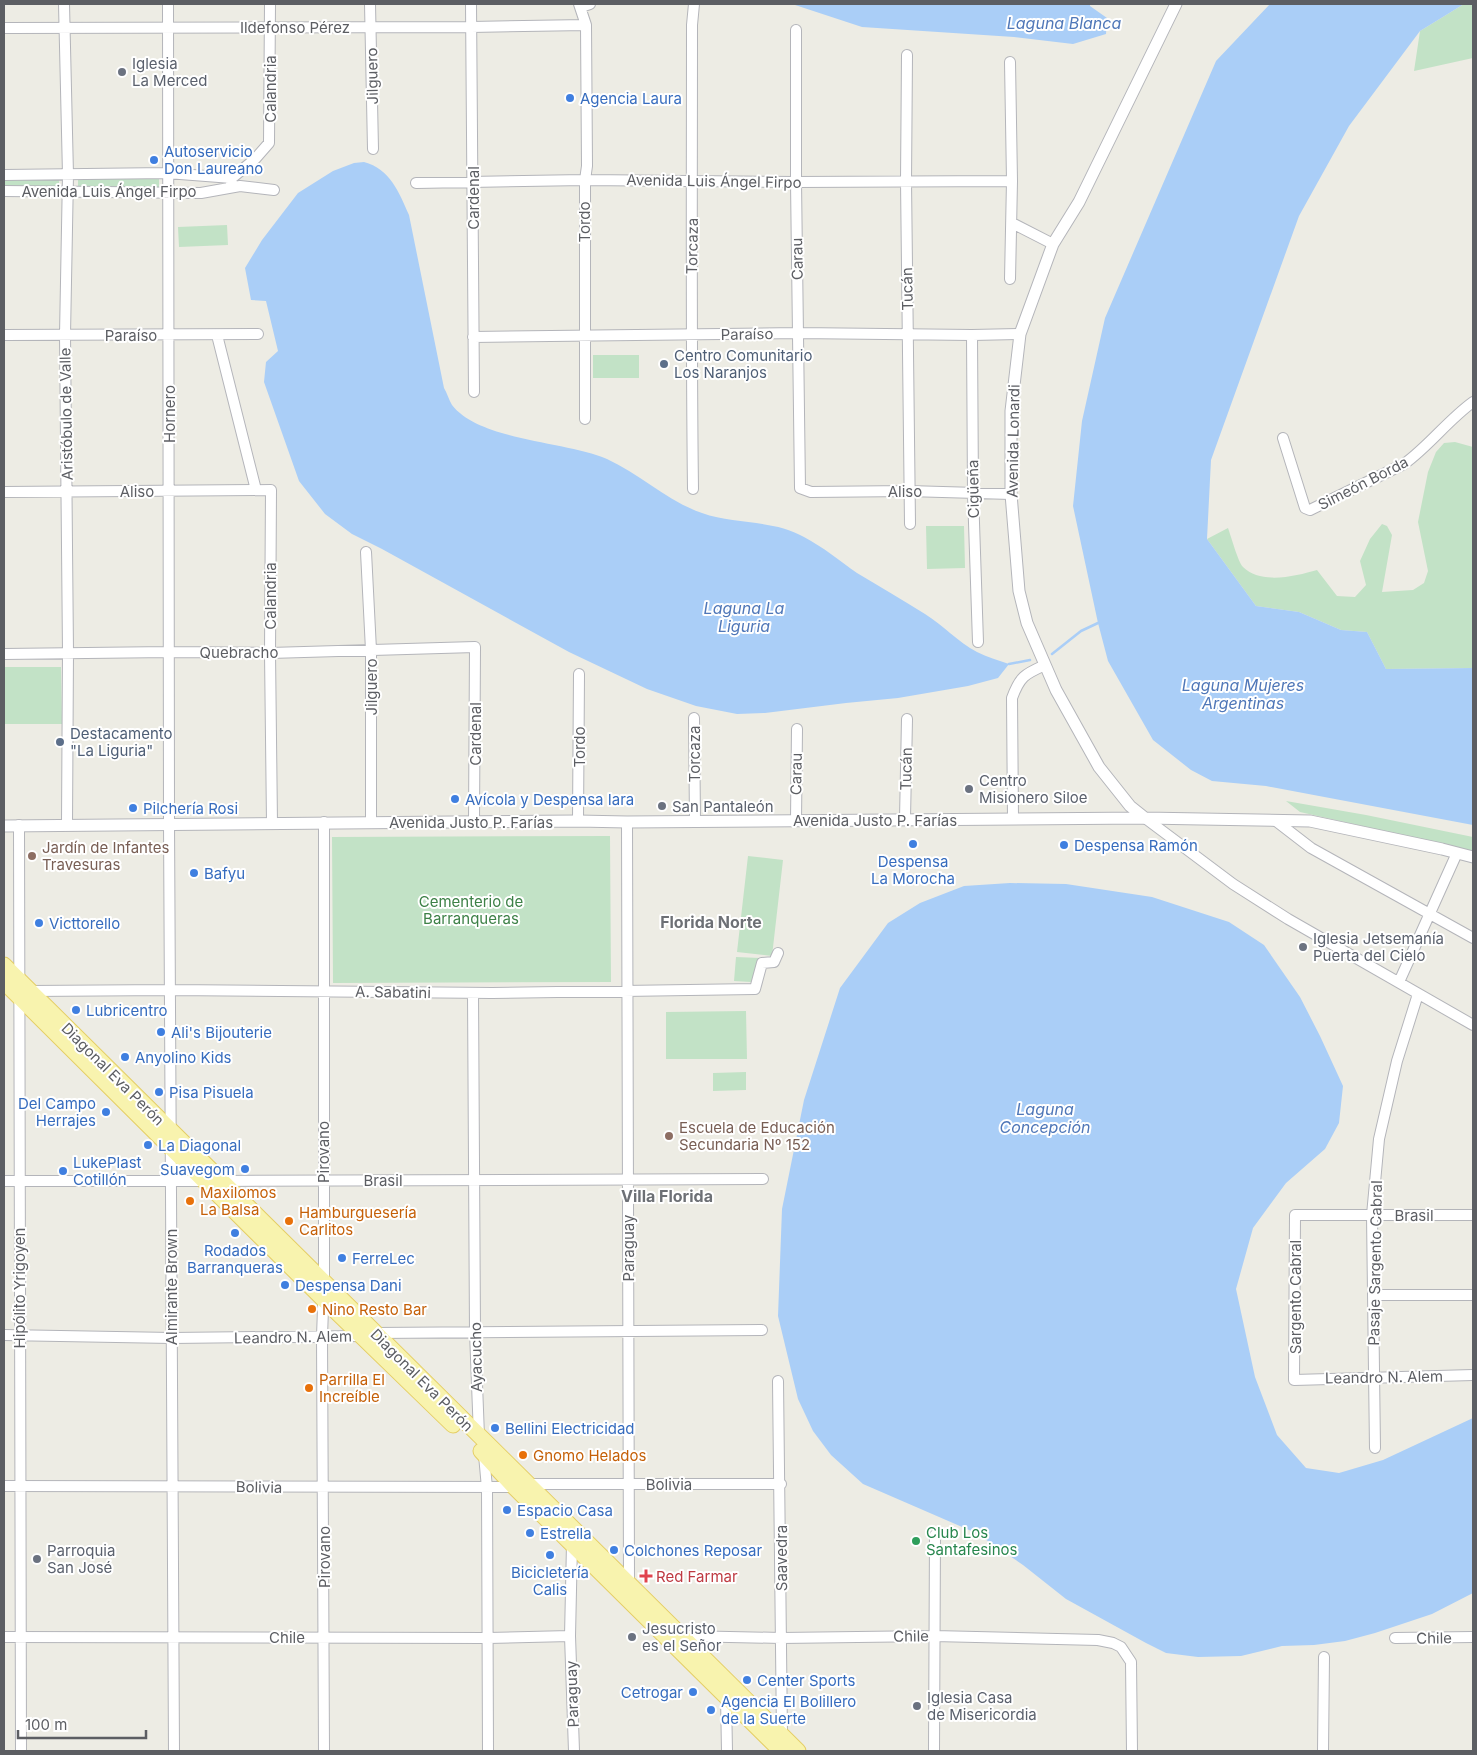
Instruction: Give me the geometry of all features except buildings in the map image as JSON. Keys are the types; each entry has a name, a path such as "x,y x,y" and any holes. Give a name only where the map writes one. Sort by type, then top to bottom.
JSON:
{"main road":[{"name":"Diagonal Eva Perón","path":"4,966 11,981 24,994 214,1181 324,1282 368,1334 484,1454 629,1583 798,1751"},
{"name":"Diagonal Eva Perón","path":"214,1181 323,1299 368,1334 479,1435 572,1544 781,1751"}],"street":[{"name":"Aristóbulo de Valle","path":"64,4 68,175 65,335 68,652 66,825"},
{"name":"Hornero","path":"168,4 169,823"},
{"name":"Calandria","path":"231,182 256,159 269,143 270,4"},
{"name":"Jilguero","path":"370,4 372,149"},
{"name":"Cardenal","path":"471,4 474,392"},
{"name":"Torcaza","path":"692,488 692,25 694,4"},
{"name":"Avenida Lonardi","path":"1145,818 1130,806 1099,767 1075,725 1045,665 1027,623 1019,590 1011,494 1011,410 1020,334 1053,244 1079,202 1176,4"},
{"name":"Tordo","path":"583,5 586,25 587,166 584,180 585,419"},
{"name":"Ildefonso Pérez","path":"4,28 586,25"},
{"name":"Carau","path":"796,30 800,488"},
{"name":"Tucán","path":"907,55 906,181 908,491 910,524"},
{"path":"1010,62 1012,180 1010,279"},
{"name":"Avenida Luis Ángel Firpo","path":"4,175 168,173 274,190"},
{"name":"Avenida Luis Ángel Firpo","path":"416,183 584,180 796,182 1012,180"},
{"name":"Avenida Luis Ángel Firpo","path":"4,191 67,190 201,193 231,182"},
{"path":"1012,223 1053,244"},
{"name":"Paraíso","path":"473,337 798,333 1020,334"},
{"name":"Paraíso","path":"4,335 258,334"},
{"path":"217,335 256,490"},
{"name":"Cigüeña","path":"972,335 972,493 978,642"},
{"name":"Simeón Borda","path":"1283,438 1305,508 1310,510 1404,464 1417,454 1457,414 1473,402"},
{"name":"Aliso","path":"800,488 810,492 908,491 1011,494"},
{"name":"Aliso","path":"4,492 67,490 271,490"},
{"name":"Calandria","path":"271,490 272,823"},
{"name":"Jilguero","path":"366,552 371,650 371,822"},
{"name":"Cardenal","path":"474,822 475,647"},
{"name":"Quebracho","path":"4,654 68,652 270,653 475,647"},
{"path":"1013,819 1012,698 1016,686 1025,674 1045,665"},
{"name":"Tordo","path":"578,821 579,674"},
{"name":"Torcaza","path":"694,718 695,820"},
{"name":"Tucán","path":"905,819 907,719"},
{"name":"Carau","path":"796,820 797,728"},
{"path":"1145,818 1233,884 1288,919 1473,1026"},
{"name":"Avenida Justo P. Farías","path":"4,826 169,823 1145,818 1310,821 1473,858"},
{"path":"1276,821 1311,848 1473,938"},
{"name":"Pirovano","path":"324,822 324,1282 322,1336 324,1751"},
{"name":"Paraguay","path":"627,822 629,1583"},
{"name":"Almirante Brown","path":"169,823 174,1751"},
{"path":"11,981 19,825"},
{"path":"1399,982 1457,853"},
{"name":"A. Sabatini","path":"24,994 170,990 473,993 755,989 762,963 774,962 778,953"},
{"name":"Ayacucho","path":"473,993 475,1332 479,1435 484,1454 487,1488 488,1751"},
{"name":"Hipólito Yrigoyen","path":"21,1751 18,1181 24,994"},
{"name":"Pasaje Sargento Cabral","path":"1374,1448 1372,1215 1378,1140 1397,1061 1418,994"},
{"name":"Brasil","path":"4,1181 763,1179"},
{"name":"Brasil","path":"1295,1215 1473,1215"},
{"name":"Sargento Cabral","path":"1294,1380 1295,1215"},
{"path":"1374,1295 1473,1295"},
{"name":"Leandro N. Alem","path":"4,1334 172,1338 475,1332 762,1330"},
{"name":"Leandro N. Alem","path":"1294,1380 1473,1375"},
{"name":"Saavedra","path":"778,1381 781,1484 782,1736"},
{"name":"Bolivia","path":"4,1486 487,1488 521,1485 781,1484"},
{"path":"934,1751 935,1535"},
{"name":"Paraguay","path":"572,1544 570,1636 574,1751"},
{"name":"Chile","path":"4,1637 488,1638 570,1636"},
{"name":"Chile","path":"683,1636 781,1638 934,1636 1098,1640 1114,1643 1121,1647 1131,1662 1132,1751"},
{"name":"Chile","path":"1395,1638 1473,1637"},
{"path":"1324,1657 1324,1751"},
{"path":"726,1697 727,1751"}],"green space":[{"path":"1464,4 1473,4 1473,58 1414,71 1420,31"},
{"path":"4,178 59,178 59,188 4,187"},
{"path":"78,178 159,179 159,189 78,187"},
{"path":"227,225 228,245 179,247 178,227"},
{"path":"593,355 639,355 639,378 593,378"},
{"path":"1455,442 1473,447 1473,668 1386,669 1367,632 1341,630 1299,612 1256,606 1207,539 1228,528 1241,564 1250,573 1279,578 1317,570 1337,596 1355,597 1366,585 1360,561 1370,539 1382,524 1387,526 1392,535 1382,592 1413,590 1424,583 1428,571 1418,522 1428,472 1436,452 1444,443"},
{"path":"926,526 964,526 965,568 927,569"},
{"path":"4,667 61,667 62,724 4,724"},
{"path":"1286,801 1473,837 1473,851 1300,812"},
{"name":"Cementerio de Barranqueras","path":"610,836 611,982 333,983 332,837"},
{"path":"748,856 783,860 772,956 737,952"},
{"path":"736,957 760,958 751,982 734,981"},
{"path":"746,1011 747,1059 666,1059 666,1012"},
{"path":"746,1072 746,1090 713,1091 713,1073"}],"water":[{"name":"Laguna Blanca","path":"792,4 1090,4 1090,6 1107,18 1106,34 1073,44 1014,37 862,27"},
{"name":"Laguna Mujeres Argentinas","path":"1270,4 1464,4 1420,31 1349,126 1299,216 1211,460 1207,539 1256,606 1299,612 1341,630 1367,632 1386,669 1473,668 1473,825 1266,786 1212,781 1191,770 1153,740 1108,661 1098,623 1073,506 1082,421 1105,318 1216,61"},
{"name":"Laguna La Liguria","path":"364,162 373,165 387,176 397,190 409,215 444,388 452,405 465,417 482,426 502,433 569,448 607,459 677,502 702,513 715,517 780,527 792,531 932,618 970,648 1009,664 998,678 968,686 898,698 765,713 737,714 696,706 647,689 569,652 352,534 325,514 299,481 264,382 266,362 278,351 266,301 251,300 245,268 262,240 298,193 333,171 354,163"},
{"name":"Laguna Concepción","path":"1010,883 1066,884 1152,897 1229,922 1264,945 1300,997 1343,1086 1339,1123 1325,1149 1286,1183 1253,1228 1236,1289 1255,1377 1277,1435 1306,1468 1339,1473 1383,1460 1473,1418 1473,1593 1432,1614 1345,1641 1314,1645 1282,1646 1241,1656 1198,1657 1166,1653 1066,1599 1023,1565 976,1533 863,1484 831,1455 813,1431 798,1399 778,1316 782,1209 804,1100 840,988 888,923 920,903 964,886"}],"waterway":[{"path":"1052,654 1081,631 1098,623"},
{"path":"1009,664 1030,660"}],"place":[{"name":"Iglesia La Merced","path":"122,72"},
{"name":"Agencia Laura","path":"570,98"},
{"name":"Autoservicio Don Laureano","path":"154,160"},
{"name":"Centro Comunitario Los Naranjos","path":"664,364"},
{"name":"Destacamento \"La Liguria\"","path":"60,742"},
{"name":"Centro Misionero Siloe","path":"969,789"},
{"name":"Avícola y Despensa Iara","path":"455,799"},
{"name":"San Pantaleón","path":"662,806"},
{"name":"Pilchería Rosi","path":"133,808"},
{"name":"Despensa La Morocha","path":"913,844"},
{"name":"Despensa Ramón","path":"1064,845"},
{"name":"Jardín de Infantes Travesuras","path":"32,856"},
{"name":"Bafyu","path":"194,873"},
{"name":"Victtorello","path":"39,923"},
{"name":"Iglesia Jetsemanía Puerta del Cielo","path":"1303,947"},
{"name":"Lubricentro","path":"76,1010"},
{"name":"Ali's Bijouterie","path":"161,1032"},
{"name":"Anyolino Kids","path":"125,1057"},
{"name":"Pisa Pisuela","path":"159,1092"},
{"name":"Del Campo Herrajes","path":"106,1112"},
{"name":"Escuela de Educación Secundaria Nº 152","path":"669,1136"},
{"name":"La Diagonal","path":"148,1145"},
{"name":"Suavegom","path":"245,1169"},
{"name":"LukePlast Cotillón","path":"63,1171"},
{"name":"Maxilomos La Balsa","path":"190,1201"},
{"name":"Hamburguesería Carlitos","path":"289,1221"},
{"name":"Rodados Barranqueras","path":"235,1233"},
{"name":"FerreLec","path":"342,1258"},
{"name":"Despensa Dani","path":"285,1285"},
{"name":"Nino Resto Bar","path":"312,1309"},
{"name":"Parrilla El Increíble","path":"309,1388"},
{"name":"Bellini Electricidad","path":"495,1428"},
{"name":"Gnomo Helados","path":"523,1455"},
{"name":"Espacio Casa","path":"507,1510"},
{"name":"Estrella","path":"530,1533"},
{"name":"Club Los Santafesinos","path":"916,1541"},
{"name":"Colchones Reposar","path":"614,1550"},
{"name":"Bicicletería Calis","path":"550,1555"},
{"name":"Parroquia San José","path":"37,1559"},
{"name":"Red Farmar","path":"646,1576"},
{"name":"Jesucristo es el Señor","path":"632,1637"},
{"name":"Center Sports","path":"747,1680"},
{"name":"Cetrogar","path":"693,1692"},
{"name":"Iglesia Casa de Misericordia","path":"917,1706"},
{"name":"Agencia El Bolillero de la Suerte","path":"711,1710"}],"district":[{"name":"Florida Norte","path":"711,922"},
{"name":"Villa Florida","path":"667,1196"}]}
